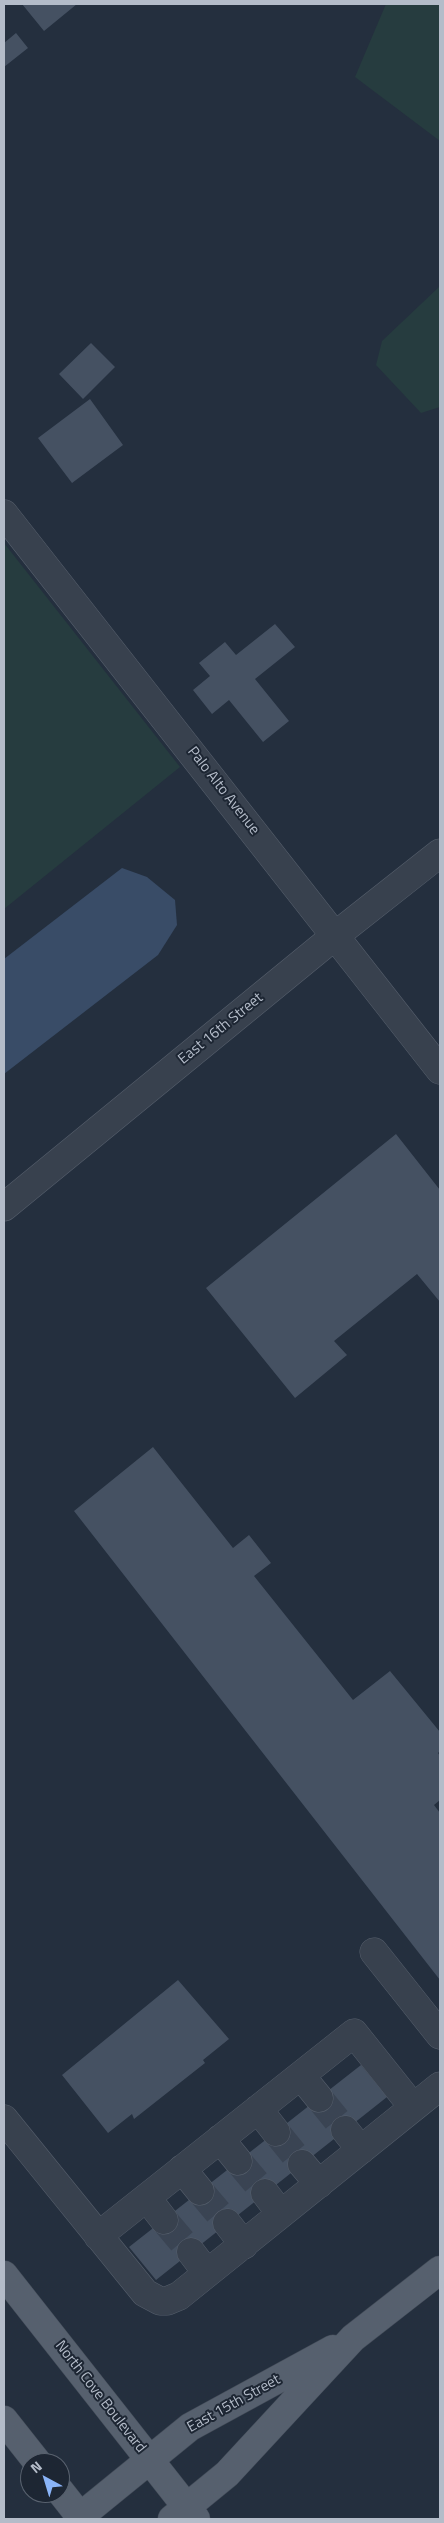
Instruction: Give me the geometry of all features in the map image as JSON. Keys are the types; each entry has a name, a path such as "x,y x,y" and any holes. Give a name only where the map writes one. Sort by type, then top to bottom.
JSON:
{"main road":[{"name":"East 15th Street","path":"185,2515 227,2474 353,2338 440,2270"},
{"name":"North Cove Boulevard","path":"4,2275 149,2460 185,2515"},
{"name":"East 15th Street","path":"80,2518 190,2427 353,2338"},
{"path":"4,2420 30,2453"},
{"path":"69,2503 80,2518"}],"street":[{"name":"Palo Alto Avenue","path":"4,514 440,1070"},
{"name":"East 16th Street","path":"4,1206 336,935 440,853"},
{"path":"374,1952 440,2035"},
{"path":"98,2236 354,2033 413,2107"},
{"path":"301,2076 319,2098"},
{"path":"4,2119 145,2293 160,2301 174,2300 281,2214 311,2174 353,2140 413,2107 440,2086"},
{"path":"258,2110 276,2132"},
{"path":"220,2139 238,2161"},
{"path":"182,2169 200,2191"},
{"path":"264,2193 281,2214"},
{"path":"147,2198 164,2220"},
{"path":"227,2223 244,2244"},
{"path":"191,2252 207,2273"}],"green space":[{"path":"386,4 440,4 440,141 355,77"},
{"path":"440,286 440,407 421,413 376,365 382,341"},
{"path":"4,543 180,767 4,909"}],"water":[{"path":"122,868 147,877 175,900 177,925 158,955 4,1074 4,959"}],"building":[{"path":"22,4 77,4 44,31"},
{"path":"16,33 28,48 4,67 4,43"},
{"path":"91,343 115,367 83,399 59,374"},
{"path":"90,399 123,445 72,483 38,438"},
{"path":"275,624 295,647 255,679 289,721 263,742 229,700 212,714 193,690 210,676 199,663 225,642 236,655"},
{"path":"396,1134 440,1190 440,1302 417,1274 334,1341 347,1355 295,1398 206,1288"},
{"path":"153,1447 233,1548 249,1535 271,1563 254,1576 353,1700 390,1671 440,1732 440,1751 438,1753 440,1756 440,1800 434,1805 440,1813 440,1980 74,1511"},
{"path":"178,1980 229,2039 203,2060 205,2063 134,2119 132,2114 108,2133 62,2075"},
{"path":"361,2065 387,2097 156,2280 129,2247"}],"tunnel":[{"path":"319,2098 345,2130"},
{"path":"276,2132 302,2164"},
{"path":"238,2161 265,2193"},
{"path":"200,2191 227,2223"},
{"path":"164,2220 191,2252"}]}
